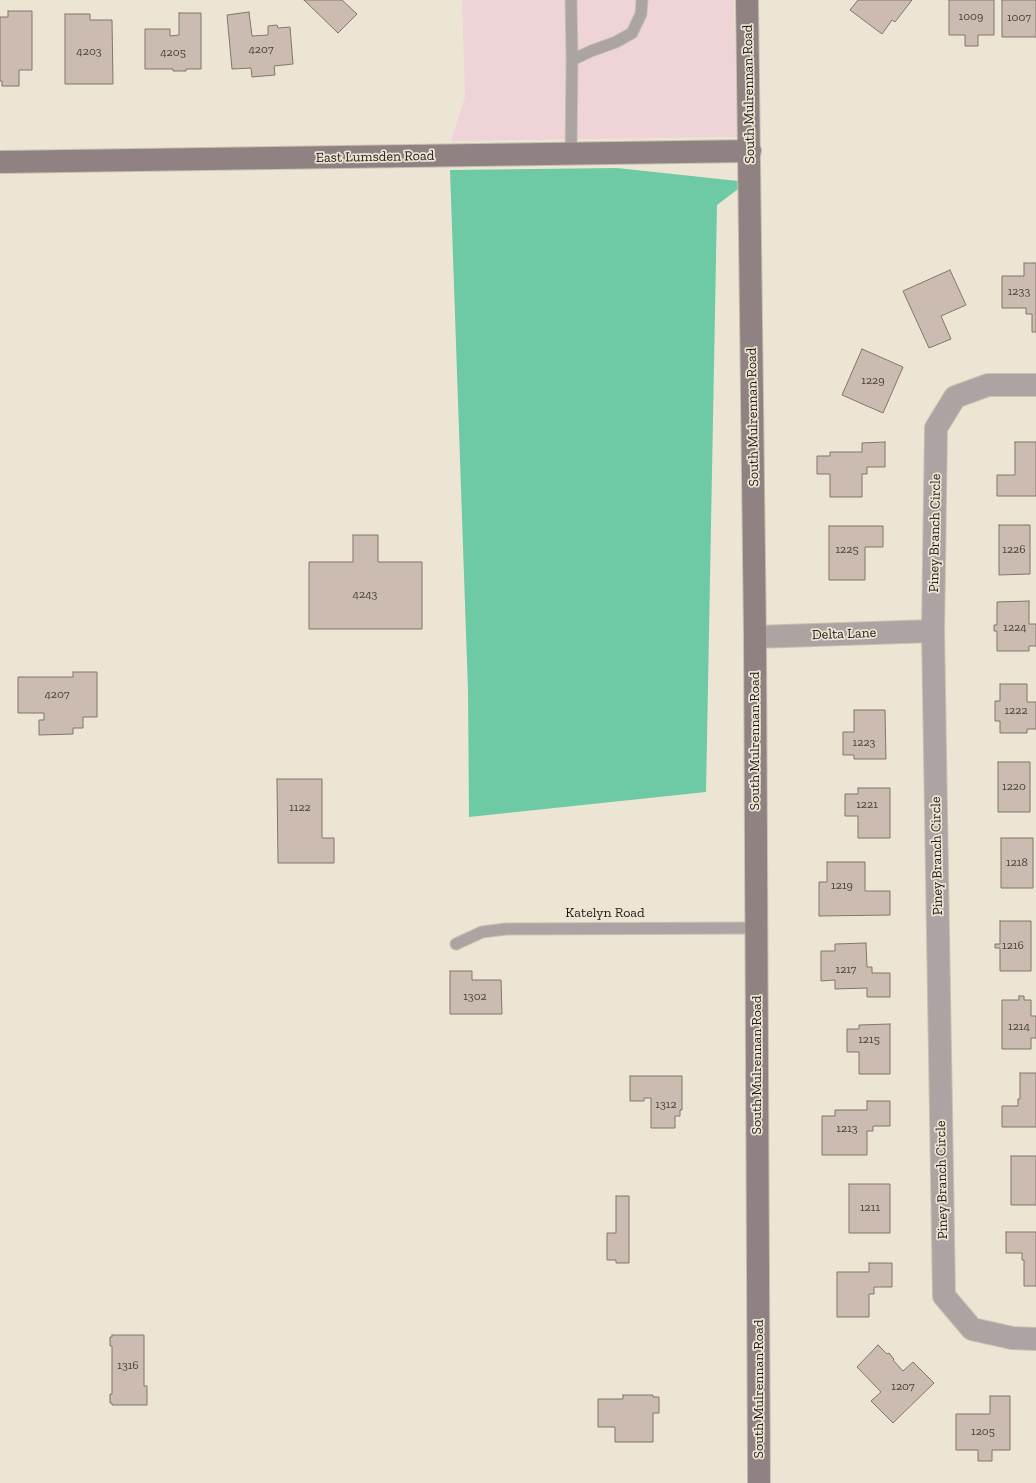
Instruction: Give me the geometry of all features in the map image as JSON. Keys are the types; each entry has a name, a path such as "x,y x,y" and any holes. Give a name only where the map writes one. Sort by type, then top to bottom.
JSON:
{"street":[{"name":"South Mulrennan Road","path":"747,0 755,637 759,1483"},
{"name":"East Lumsden Road","path":"0,162 750,151"},
{"name":"Piney Branch Circle","path":"1036,385 988,385 955,397 936,428 933,631 944,1296 972,1329 1012,1338 1036,1339"},
{"name":"Delta Lane","path":"755,637 933,631"}],"lane":[{"path":"571,0 571,154"},
{"path":"572,60 616,42 632,33 641,14 642,0"},
{"name":"Katelyn Road","path":"456,944 482,932 506,928 756,928"}],"shaded area":[{"path":"462,0 734,0 737,137 451,141 465,97"}],"green space":[{"path":"617,168 738,181 738,189 717,205 706,792 469,817 468,691 450,170"}],"building":[{"path":"304,0 342,0 357,14 338,33"},
{"path":"858,0 912,0 895,22 892,20 882,34 850,10"},
{"path":"949,0 994,0 994,35 978,35 978,46 965,46 965,35 949,35"},
{"path":"1002,0 1036,0 1036,37 1002,37"},
{"path":"8,11 32,11 32,70 19,70 19,86 2,86 2,81 0,81 0,17 8,17"},
{"path":"249,12 252,36 268,35 268,26 277,25 278,28 290,27 293,64 274,66 275,75 252,77 251,68 232,69 227,15"},
{"path":"179,13 201,13 201,69 173,71 173,69 145,69 145,29 170,29 170,36 179,35"},
{"path":"65,14 90,14 90,20 112,20 113,84 65,84"},
{"path":"1024,263 1036,263 1036,332 1032,332 1032,314 1026,314 1026,308 1002,308 1002,276 1024,276"},
{"path":"950,270 966,305 941,316 951,339 929,348 903,291"},
{"path":"862,349 903,367 883,413 842,395"},
{"path":"885,442 885,467 867,467 867,474 862,474 862,497 830,497 830,474 817,474 817,456 830,456 830,452 862,452 862,443"},
{"path":"1015,442 1036,442 1036,496 997,496 997,475 1015,475"},
{"path":"999,525 1030,525 1030,574 999,575"},
{"path":"829,526 883,526 883,547 865,547 865,580 829,580"},
{"path":"353,535 378,535 378,562 422,562 422,629 309,629 309,562 353,562"},
{"path":"1029,601 1029,624 1036,624 1036,646 1029,646 1029,651 997,651 997,631 994,631 994,625 997,625 997,602"},
{"path":"73,672 97,672 97,717 83,717 83,728 73,728 73,734 39,735 39,720 44,720 44,713 18,713 18,677 73,677"},
{"path":"1000,684 1027,684 1027,702 1036,702 1036,729 1027,729 1027,733 1000,733 1000,721 995,721 995,701 1000,701"},
{"path":"854,710 885,710 886,759 854,759 854,755 843,755 843,732 854,732"},
{"path":"998,762 1030,762 1030,812 998,812"},
{"path":"277,779 322,779 322,838 334,838 334,863 278,863"},
{"path":"858,788 890,788 890,838 858,838 858,816 845,816 845,794 858,794"},
{"path":"1001,838 1033,838 1033,888 1001,888"},
{"path":"827,862 865,862 865,891 890,891 890,915 819,916 819,882 827,882"},
{"path":"1000,921 1031,921 1031,971 1000,971 1000,948 995,948 995,944 1000,944"},
{"path":"866,943 867,967 872,967 872,973 890,973 890,997 867,997 867,988 835,989 835,980 821,981 821,951 835,951 835,944"},
{"path":"450,971 472,971 472,980 501,980 502,1014 450,1014"},
{"path":"1019,996 1024,996 1024,1000 1031,1000 1031,1016 1036,1016 1036,1038 1031,1038 1031,1049 1002,1049 1002,1000 1019,1000"},
{"path":"890,1024 890,1074 859,1074 859,1052 847,1052 847,1029 859,1029 859,1025"},
{"path":"1020,1073 1036,1073 1036,1127 1002,1127 1002,1106 1018,1106 1018,1099 1020,1099"},
{"path":"630,1076 682,1076 682,1110 680,1110 680,1116 675,1116 675,1128 651,1128 651,1098 644,1098 644,1101 630,1101"},
{"path":"867,1101 890,1101 890,1126 873,1126 873,1131 867,1131 867,1155 822,1155 822,1116 835,1116 835,1110 867,1110"},
{"path":"1011,1156 1036,1156 1036,1205 1011,1205"},
{"path":"849,1184 890,1184 890,1233 849,1233"},
{"path":"616,1196 629,1196 629,1263 616,1263 616,1260 607,1260 607,1233 616,1233"},
{"path":"1006,1232 1036,1232 1036,1286 1024,1286 1024,1260 1022,1260 1022,1253 1006,1253"},
{"path":"869,1263 892,1263 892,1287 874,1287 874,1294 869,1294 869,1317 837,1317 837,1272 869,1272"},
{"path":"112,1335 144,1335 144,1386 147,1386 147,1405 112,1405 112,1403 110,1403 110,1394 112,1394 112,1346 110,1346 110,1337 112,1337"},
{"path":"878,1345 887,1354 889,1353 903,1371 913,1362 934,1383 893,1423 871,1401 881,1392 857,1367"},
{"path":"623,1395 653,1395 653,1397 659,1397 659,1413 653,1413 653,1442 615,1442 615,1427 598,1427 598,1399 623,1399"},
{"path":"990,1396 1010,1396 1010,1450 992,1450 992,1461 978,1461 978,1450 956,1450 956,1414 990,1414"}]}
